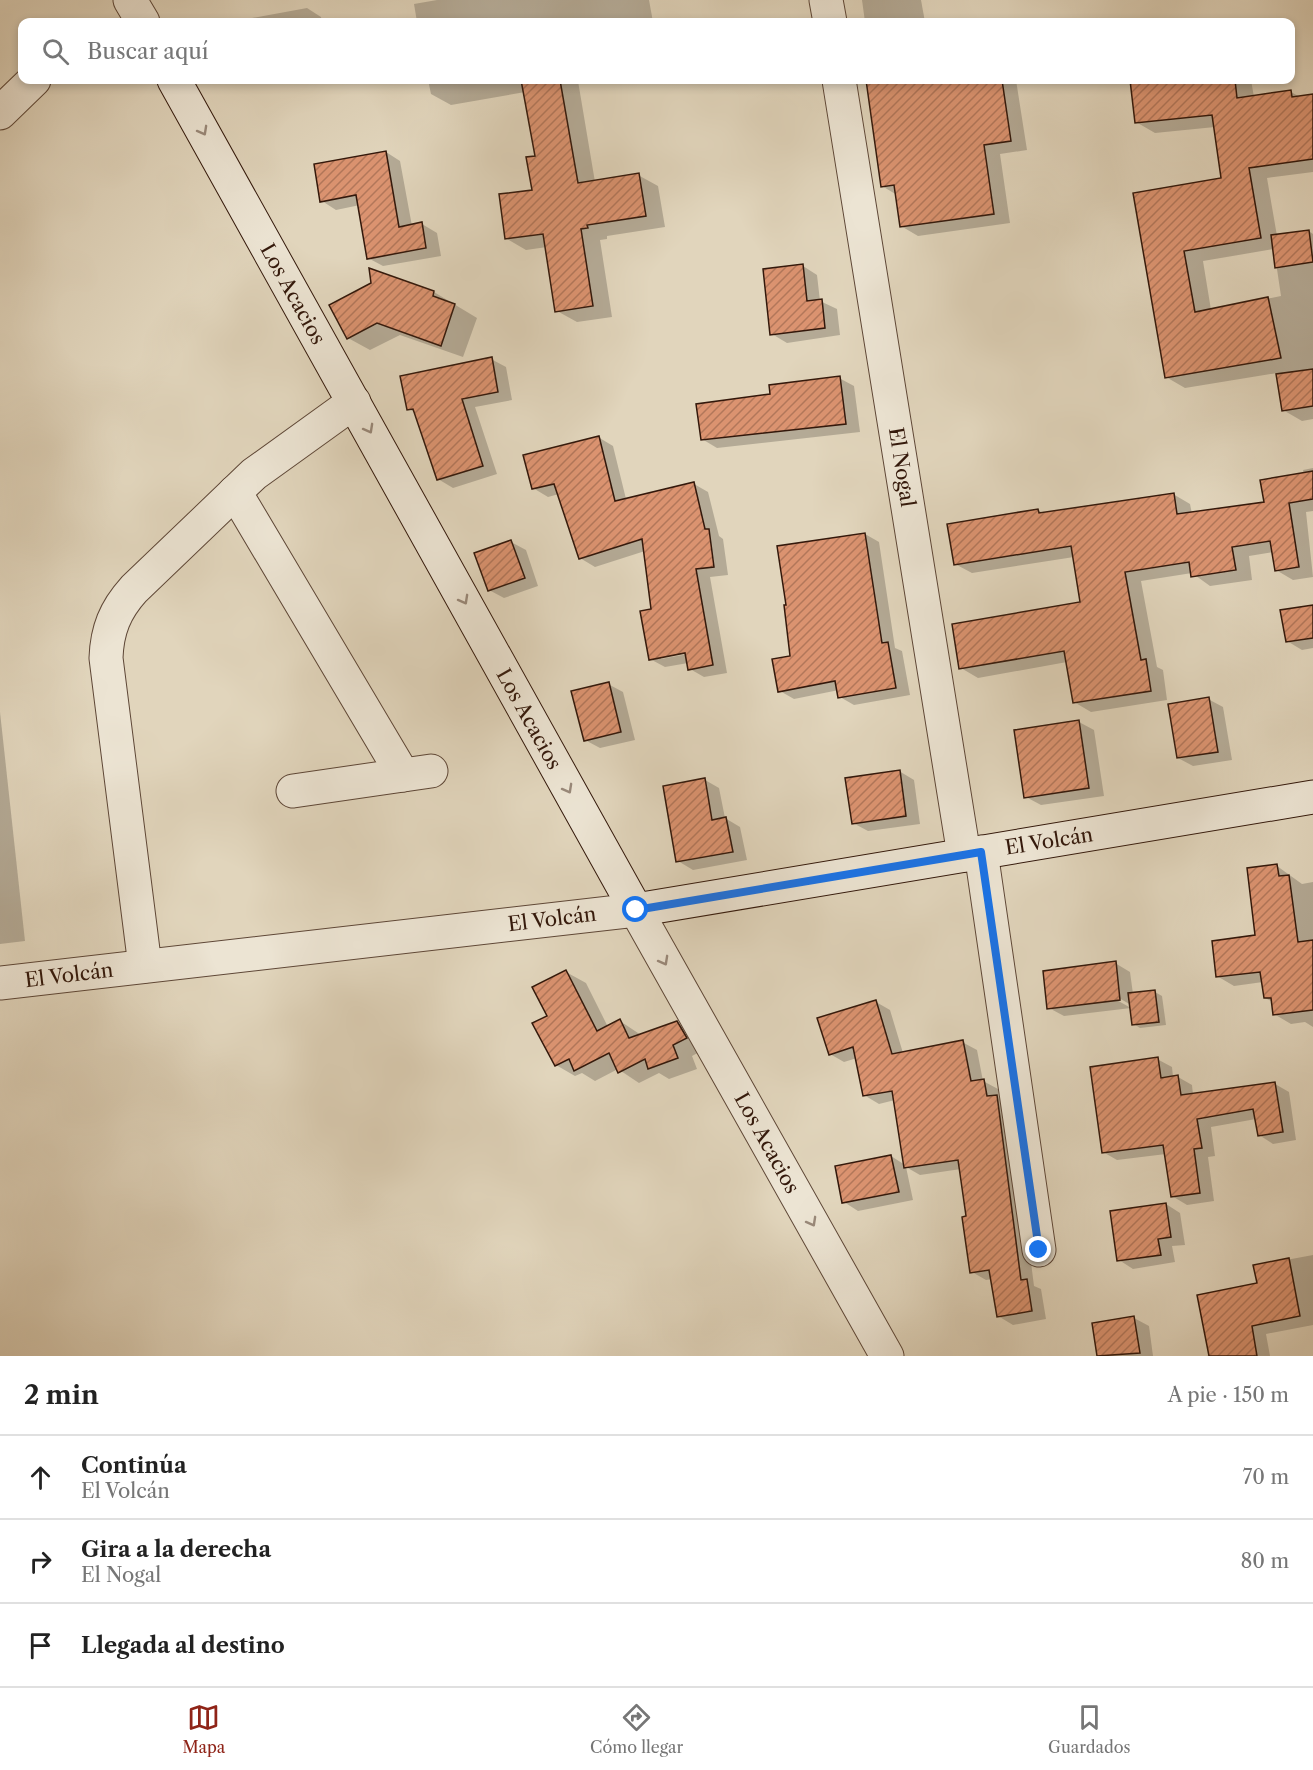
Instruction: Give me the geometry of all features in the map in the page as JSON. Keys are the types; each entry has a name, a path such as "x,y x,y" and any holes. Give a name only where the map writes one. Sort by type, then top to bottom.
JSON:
{"street":[{"path":"130,0 141,18"},
{"path":"826,0 829,18"},
{"path":"0,113 30,84"},
{"name":"Los Acacios","path":"176,84 887,1356"},
{"name":"El Nogal","path":"840,84 1039,1250"},
{"path":"145,966 106,658 106,640 121,604 134,589 235,492 254,474 354,402"},
{"path":"235,492 417,773 293,791"},
{"name":"El Volcán","path":"0,983 636,910 1313,797"}],"building":[{"path":"522,84 561,84 578,183 639,173 646,216 587,225 588,228 581,229 593,306 555,312 543,234 505,239 499,194 532,190 526,157 535,156"},
{"path":"867,84 1003,84 1011,141 984,145 994,214 900,227 894,185 881,187"},
{"path":"1130,84 1235,84 1237,98 1291,90 1292,97 1313,94 1313,159 1249,168 1261,238 1184,251 1195,312 1268,297 1281,358 1165,378 1133,193 1221,178 1212,115 1135,123"},
{"path":"386,151 399,227 422,222 426,248 367,259 356,195 320,202 314,164"},
{"path":"1309,230 1313,262 1275,268 1271,235"},
{"path":"803,264 807,301 822,299 825,328 770,335 763,269"},
{"path":"369,268 434,291 433,296 455,304 441,346 377,323 347,339 329,305 371,283"},
{"path":"492,357 498,392 462,399 483,466 437,480 413,409 407,410 400,376"},
{"path":"1313,369 1313,406 1282,411 1276,374"},
{"path":"840,376 846,424 701,440 696,404 770,394 769,385"},
{"path":"599,436 615,501 694,482 705,529 709,529 714,567 696,569 713,665 688,670 685,653 649,660 640,611 651,609 642,539 579,559 554,484 532,489 523,455"},
{"path":"1313,471 1313,499 1289,503 1299,567 1275,571 1270,541 1232,547 1236,570 1191,577 1189,562 1125,572 1141,660 1146,659 1151,691 1073,703 1064,651 959,669 952,624 1080,602 1071,546 954,565 947,524 1038,509 1039,513 1174,493 1177,514 1264,502 1260,480"},
{"path":"865,533 882,643 888,642 896,688 838,698 835,681 778,692 772,659 790,656 784,605 786,605 777,546"},
{"path":"511,540 525,578 488,591 474,553"},
{"path":"1313,605 1313,638 1286,642 1280,610"},
{"path":"609,682 621,732 584,741 571,691"},
{"path":"1209,697 1218,752 1177,758 1168,704"},
{"path":"1079,720 1089,788 1024,798 1014,730"},
{"path":"900,770 906,816 852,824 845,778"},
{"path":"705,778 712,820 726,817 733,852 676,862 663,786"},
{"path":"1277,864 1279,876 1289,875 1298,942 1313,940 1313,1010 1273,1015 1271,998 1264,998 1260,972 1216,977 1212,941 1255,935 1247,868"},
{"path":"1116,961 1120,1000 1047,1009 1043,971"},
{"path":"566,970 597,1031 620,1019 629,1038 677,1021 687,1038 673,1045 678,1058 648,1069 645,1059 618,1073 609,1053 574,1071 569,1059 555,1066 532,1023 547,1016 532,987"},
{"path":"1155,990 1159,1022 1132,1025 1128,993"},
{"path":"876,1000 892,1054 963,1040 971,1081 984,1079 987,1096 997,1095 1021,1280 1027,1279 1032,1311 997,1317 989,1270 970,1273 962,1217 966,1216 958,1160 904,1168 892,1091 863,1096 853,1047 829,1055 817,1018"},
{"path":"1158,1057 1161,1078 1178,1075 1181,1095 1275,1082 1283,1132 1258,1136 1253,1109 1197,1119 1202,1148 1194,1149 1200,1193 1171,1197 1163,1145 1102,1153 1090,1067"},
{"path":"891,1155 899,1192 842,1203 835,1166"},
{"path":"1166,1203 1171,1237 1158,1239 1161,1255 1117,1261 1110,1211"},
{"path":"1289,1258 1300,1316 1252,1326 1257,1356 1209,1356 1197,1295 1257,1283 1253,1265"},
{"path":"1134,1316 1140,1353 1097,1356 1092,1323"}],"route":[{"path":"636,910 981,852 1039,1250"}]}
